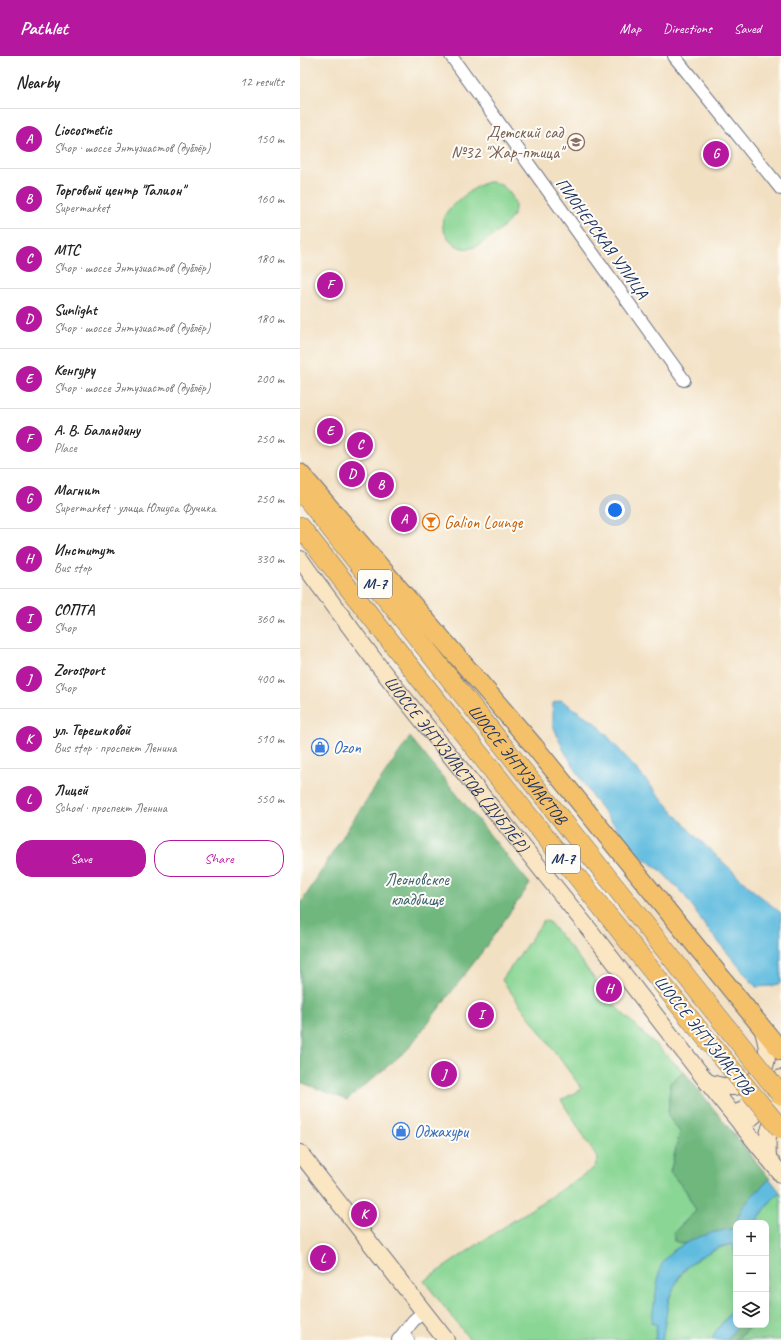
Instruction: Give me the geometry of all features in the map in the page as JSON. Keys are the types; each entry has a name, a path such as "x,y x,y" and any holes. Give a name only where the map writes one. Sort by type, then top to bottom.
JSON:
{"highway":[{"name":"ШОССЕ ЭНТУЗИАСТОВ","path":"300,490 781,1094"},
{"name":"ШОССЕ ЭНТУЗИАСТОВ","path":"300,526 695,1025 781,1129"}],"main road":[{"path":"300,473 534,746 781,1051"},
{"name":"ШОССЕ ЭНТУЗИАСТОВ (ДУБЛЁР)","path":"300,558 386,675 592,933 707,1082 775,1167"},
{"path":"707,1082 724,1087 736,1087 748,1084 758,1076 765,1065 768,1053 762,1027"},
{"path":"738,1121 781,1078"},
{"path":"738,1121 781,1094"},
{"path":"775,1167 767,1140 772,1122 781,1112"},
{"path":"300,1152 446,1340"}],"street":[{"name":"ПИОНЕРСКАЯ УЛИЦА","path":"451,56 684,380"},
{"path":"674,56 781,189"},
{"path":"406,1339 413,1321 424,1310"}],"green space":[{"path":"488,182 500,184 509,192 515,206 512,217 508,223 482,243 466,249 459,247 449,239 443,229 442,223 446,212 472,190"},
{"name":"Леоновское кладбище","path":"410,737 530,884 482,952 407,1050 347,1100 300,1082 300,905 355,817"},
{"path":"544,920 549,922 571,948 616,1007 684,1072 670,1083 668,1116 680,1132 670,1172 686,1191 696,1211 674,1232 674,1241 684,1244 671,1252 651,1323 657,1325 655,1340 470,1340 424,1281 594,1168 598,1159 561,1100 582,1089 502,980"},
{"path":"684,1072 770,1179 742,1208 737,1220 733,1220 733,1229 714,1233 684,1244 674,1241 674,1232 696,1211 686,1191 670,1172 680,1132 668,1116 670,1083"},
{"path":"780,1192 781,1193 781,1340 737,1340 748,1328 769,1328 769,1220 757,1220 771,1201"},
{"path":"733,1244 733,1310 716,1331 712,1340 662,1340 668,1302 674,1286 686,1269 694,1262 711,1251"},
{"path":"736,1328 748,1328 737,1340 727,1340"}],"water":[{"path":"561,700 597,724 691,832 754,891 781,913 781,983 772,986 756,987 705,926 685,896 661,871 638,854 593,798 563,749 553,725 553,703"},
{"path":"770,1179 780,1192 771,1201 757,1220 737,1220 742,1208"},
{"path":"733,1229 733,1244 719,1247 696,1259 681,1273 669,1298 662,1340 655,1340 657,1325 651,1323 660,1269 666,1258 683,1245 693,1240 724,1230"},
{"path":"733,1310 733,1328 736,1328 727,1340 712,1340 716,1331"}],"place":[{"name":"Детский сад №32 \"Жар-птица\"","path":"576,142"},
{"name":"Магнит","path":"716,154"},
{"name":"А. В. Баландину","path":"330,285"},
{"name":"Кенгуру","path":"330,431"},
{"name":"МТС","path":"360,445"},
{"name":"Sunlight","path":"352,474"},
{"name":"Торговый центр \"Галион\"","path":"381,485"},
{"name":"Liocosmetic","path":"404,519"},
{"name":"Galion Lounge","path":"431,522"},
{"name":"Ozon","path":"320,747"},
{"name":"Институт","path":"609,989"},
{"name":"СОПТА","path":"481,1015"},
{"name":"Zorosport","path":"444,1074"},
{"name":"Оджахури","path":"401,1131"},
{"name":"ул. Терешковой","path":"364,1214"},
{"name":"Лицей","path":"323,1258"}]}
